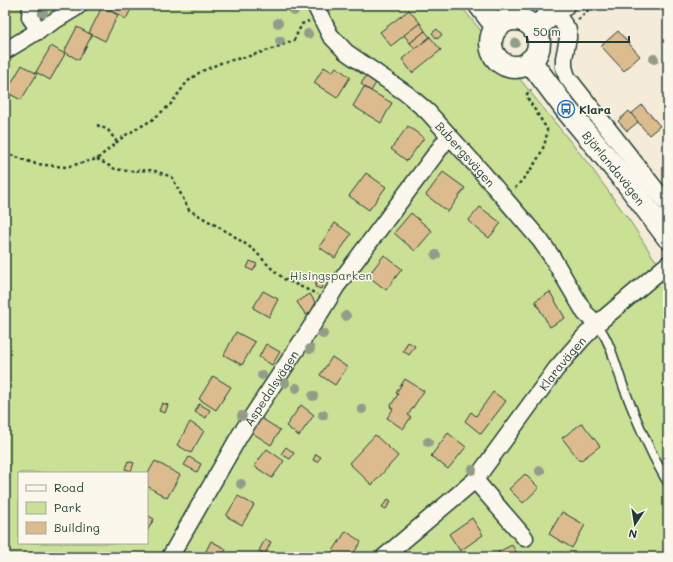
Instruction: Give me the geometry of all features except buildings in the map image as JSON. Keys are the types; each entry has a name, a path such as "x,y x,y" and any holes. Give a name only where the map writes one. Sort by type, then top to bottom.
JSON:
{"street":[{"path":"31,5 30,17 39,31"},
{"path":"5,51 79,5"},
{"path":"480,5 497,27"},
{"path":"534,29 551,7 568,30 564,58 564,67 567,77 668,205"},
{"name":"Bubergsvägen","path":"318,11 330,35 346,52 407,94 428,112 482,171 540,240 552,257 585,313 597,324"},
{"path":"517,19 527,23 534,29 538,38 538,47 535,55 530,61 521,66 512,67 505,65 497,59 492,51 491,41 493,32 497,27 506,21 517,19"},
{"name":"Björlandavägen","path":"530,61 628,184 668,237"},
{"name":"Aspedalsvägen","path":"170,557 240,435 336,287 449,136"},
{"name":"Klaravägen","path":"384,557 475,480 556,369 583,338 597,324 668,264"},
{"path":"475,480 525,538"}],"lane":[{"path":"597,324 604,333 628,398 659,467 668,482"}],"path":[{"path":"522,5 551,7"},
{"path":"568,30 593,5"},
{"path":"5,153 36,164 66,167 97,159 124,136 152,120 170,105 187,82 200,72 223,62 268,51 294,40 302,24 318,11"},
{"path":"505,199 530,169 546,139 547,129 528,100 528,94 544,80"},
{"path":"97,125 108,130 117,142"},
{"path":"97,159 115,169 128,171 152,170 172,177 189,210 231,234 254,250 284,279 312,290 328,300"}],"green space":[{"name":"Hisingsparken","path":"5,5 460,5 590,166 632,224 653,257 668,274 668,557 5,557"}],"place":[{"name":"Klara","path":"566,109"}]}
